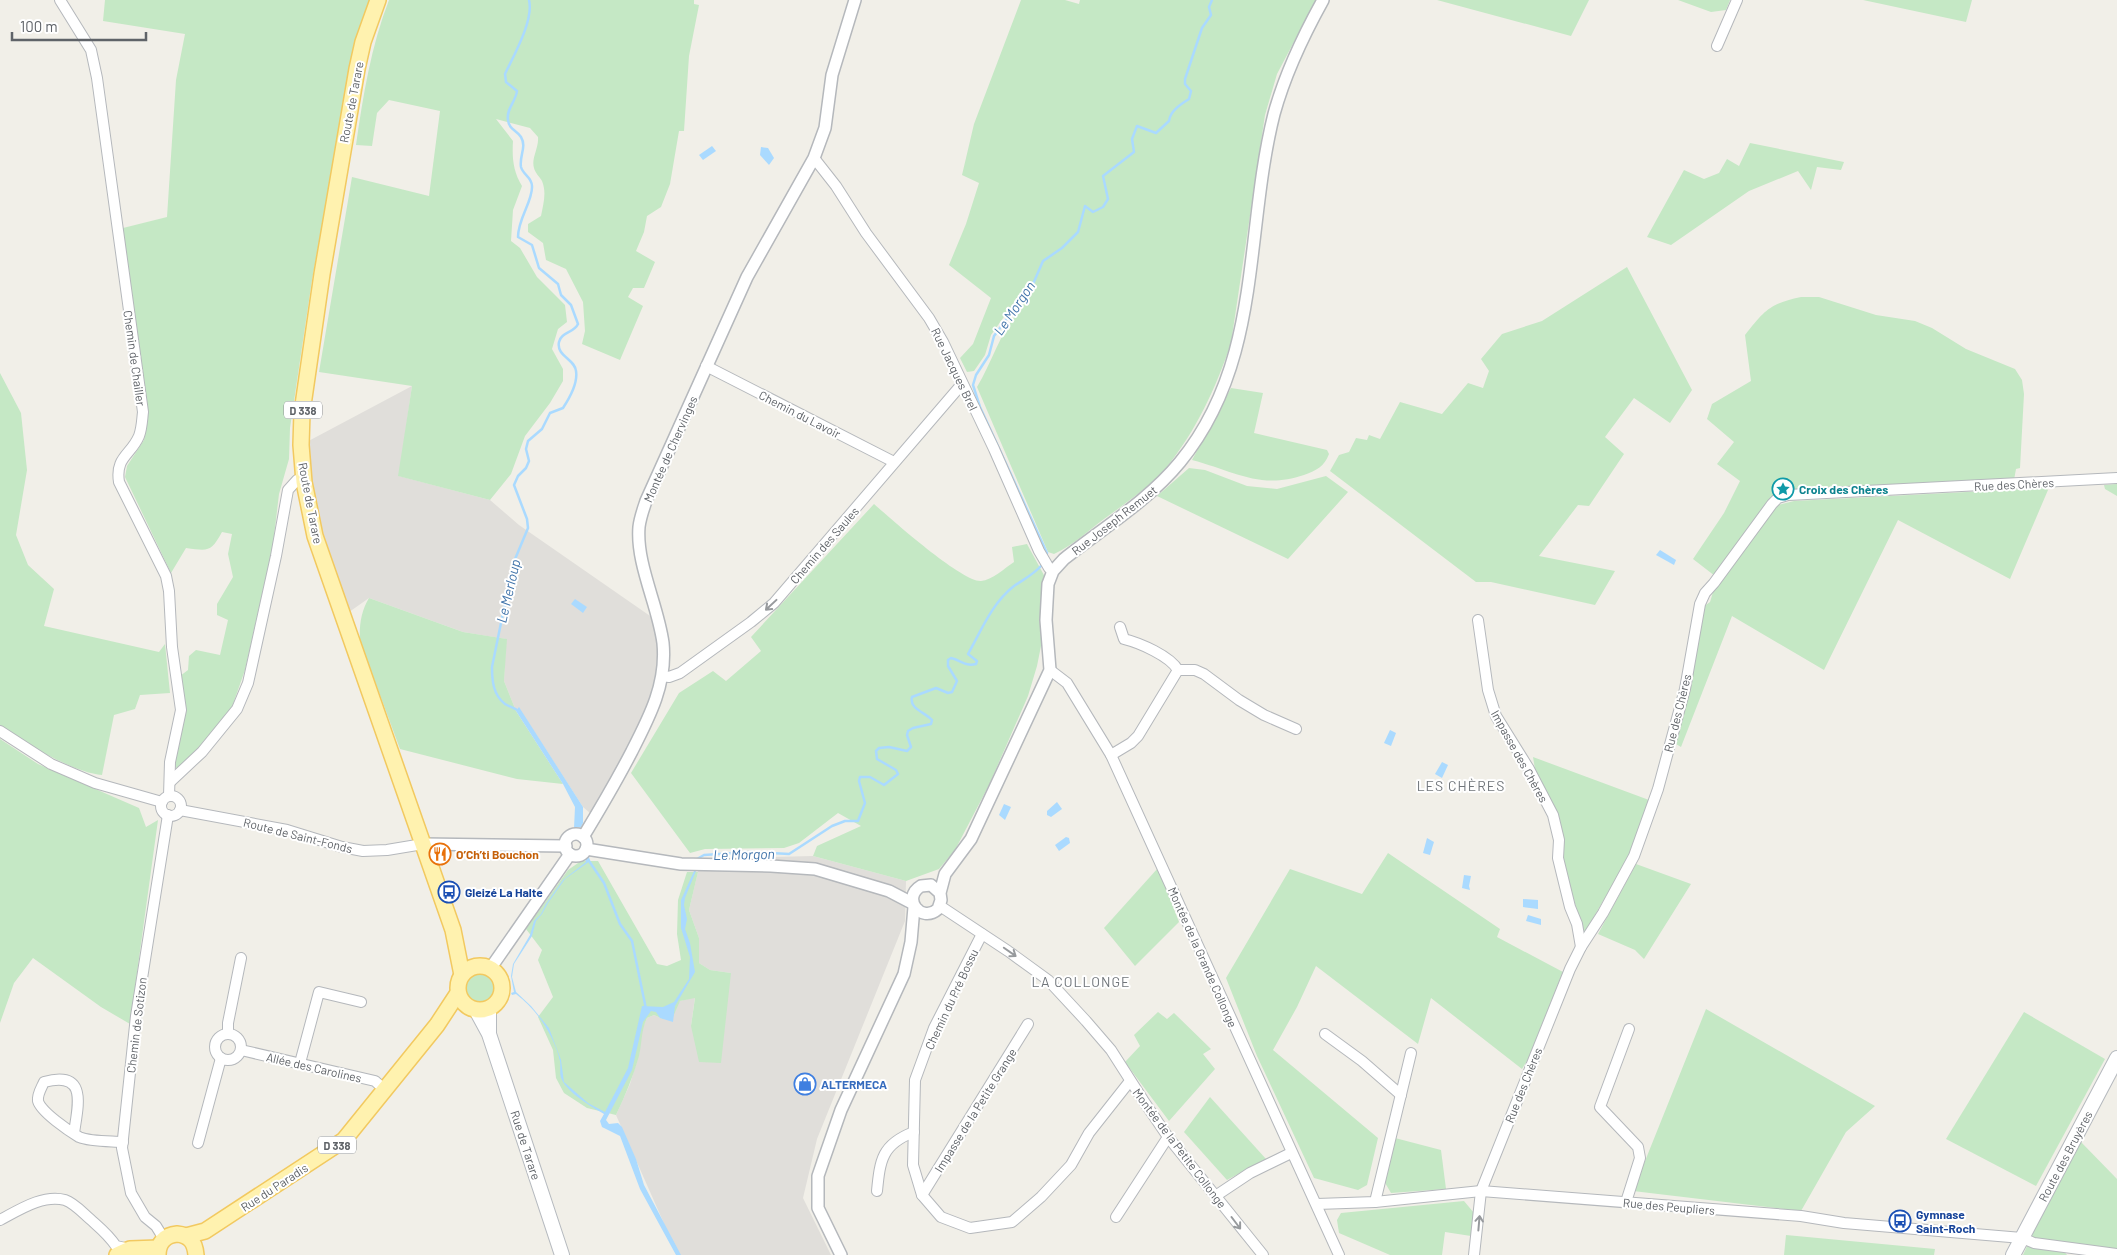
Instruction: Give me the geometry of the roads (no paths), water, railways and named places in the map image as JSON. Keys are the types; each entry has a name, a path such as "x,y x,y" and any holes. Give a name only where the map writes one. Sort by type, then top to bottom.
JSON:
{"main road":[{"name":"Route de Tarare","path":"378,0 363,42 356,70 322,274 302,412 301,444 304,478 315,536 468,971"},
{"path":"482,966 490,969 498,975 502,986 499,998 479,1009 464,1004 458,993 458,987 468,971 482,966"},
{"name":"Rue du Paradis","path":"171,1244 206,1232 344,1140 437,1025 458,993"},
{"name":"Rue du Paradis","path":"437,1025 479,1009"},
{"name":"Rue de Tarare","path":"479,1009 562,1255"},
{"name":"Route des Bruyères","path":"2013,1255 2117,1058"},
{"name":"D 338","path":"124,1252 171,1244"}],"street":[{"name":"Chemin de Chailler","path":"60,0 90,50 97,78 143,412 142,428 138,437 124,456 117,473 119,482 166,576 169,591 172,647 181,710 170,762 171,781 166,799"},
{"name":"Montée de Chervinges","path":"583,837 614,786 647,721 657,698 662,676 663,643 658,613 639,538 640,523 652,486 747,277 814,158 824,128 832,75 855,0"},
{"name":"Rue Joseph Remuet","path":"1053,571 1064,559 1158,486 1181,461 1213,411 1228,378 1241,330 1266,155 1274,115 1292,63 1323,0"},
{"path":"1717,46 1737,0"},
{"name":"Rue Jacques Brel","path":"814,158 836,186 866,233 929,318 943,342 994,449 1039,551 1049,568 1053,571"},
{"name":"Chemin du Lavoir","path":"706,366 894,462"},
{"name":"Chemin des Saules","path":"662,676 670,677 680,673 751,622 774,602 962,384"},
{"path":"171,781 202,752 237,709 248,683 276,556 288,490 297,480 304,478"},
{"name":"Rue des Chères","path":"1474,1255 1481,1191 1556,1003 1581,947 1603,914 1634,856 1658,789 1685,689 1697,617 1705,593 1772,504 1778,498 1788,495 2117,478"},
{"path":"940,893 945,874 971,839 1050,670 1046,620 1048,584 1053,571"},
{"name":"Impasse des Chères","path":"1478,620 1488,690 1496,716 1529,769 1556,823 1559,840 1558,858 1570,907 1577,924 1581,947"},
{"path":"1120,627 1124,639 1138,643 1174,663 1178,670"},
{"name":"Montée de la Grande Collonge","path":"1050,670 1067,683 1111,755 1339,1255"},
{"path":"1178,670 1195,670 1204,674 1239,700 1264,715 1296,729"},
{"path":"1111,755 1131,743 1138,736 1178,670"},
{"path":"0,731 51,764 95,783 166,799 177,798 180,802 180,810 172,816 162,810 166,799"},
{"name":"Route de Saint-Fonds","path":"180,810 278,828 342,848 363,851 387,850 423,844 568,850"},
{"name":"Chemin de Sotizon","path":"168,815 136,1016 123,1142 126,1172 132,1193 144,1217 171,1244"},
{"path":"490,969 568,850 566,841 571,836 578,835 586,841 586,849 580,855 568,850"},
{"path":"586,849 681,864 815,869 889,891 913,905 921,913 930,914"},
{"path":"841,1255 818,1208 818,1176 840,1110 904,974 911,942 913,893 945,874"},
{"path":"889,891 924,885 935,887 940,893 942,900 940,906 923,920 911,942"},
{"name":"Montée de la Petite Collonge","path":"940,906 1048,980 1111,1050 1168,1137 1217,1195 1254,1246 1263,1255"},
{"name":"Chemin du Pré Bossu","path":"982,934 934,1028 915,1080 913,1165 922,1195 941,1217 970,1228 1012,1222 1042,1197 1072,1165 1089,1133 1130,1081"},
{"path":"228,1034 228,1023 241,958"},
{"path":"300,1063 319,992 361,1002"},
{"name":"Impasse de la Petite Grange","path":"922,1195 1028,1024"},
{"path":"1626,1202 1640,1158 1638,1147 1600,1107 1629,1030"},
{"path":"228,1034 238,1039 241,1050 233,1059 221,1058 216,1051 216,1044 220,1037 228,1034"},
{"path":"1325,1034 1362,1061 1401,1095"},
{"name":"Allée des Carolines","path":"241,1050 375,1082 385,1090"},
{"path":"1375,1202 1412,1054"},
{"path":"198,1143 221,1058"},
{"path":"74,1133 79,1096 77,1088 72,1082 57,1079 44,1082 39,1092 38,1100 45,1112 74,1133 80,1137 123,1142"},
{"path":"877,1191 879,1164 886,1150 899,1137 914,1132"},
{"path":"1116,1217 1168,1137"},
{"path":"1217,1195 1250,1173 1291,1153"},
{"name":"Rue des Peupliers","path":"1317,1204 1375,1202 1481,1191 1801,1216 1844,1223 2022,1238 2034,1243 2117,1254"},
{"path":"0,1220 26,1206 45,1200 64,1200 79,1209 106,1231 116,1246 124,1252"}],"water":[{"path":"712,146 716,151 703,160 699,155"},
{"path":"761,147 768,148 774,158 769,165 760,155"},
{"path":"1660,550 1676,560 1674,565 1656,555"},
{"path":"575,599 587,607 583,613 571,604"},
{"path":"519,707 583,807 583,823 581,827 574,828 575,807 563,784 516,711"},
{"path":"1390,730 1396,733 1391,746 1384,743"},
{"path":"1442,762 1448,765 1442,778 1435,774"},
{"path":"1057,802 1062,809 1051,817 1047,815 1047,811"},
{"path":"1004,804 1011,807 1005,820 999,815"},
{"path":"1066,837 1069,838 1070,843 1059,851 1055,845"},
{"path":"1427,838 1434,842 1430,855 1423,853"},
{"path":"589,857 590,861 565,879 542,914 536,921 532,936 514,964 512,977 516,992 531,1006 549,1028 561,1060 564,1082 588,1103 605,1112 628,1068 642,1006 663,1007 674,1002 689,979 690,957 681,928 681,900 694,871 696,871 684,905 687,919 685,929 690,943 695,972 675,1006 673,1022 660,1018 656,1012 651,1011 643,1022 632,1070 606,1120 609,1124 618,1123 622,1127 636,1159 644,1185 681,1255 676,1255 640,1189 620,1136 602,1127 600,1121 604,1114 581,1099 565,1085 562,1080 560,1061 554,1042 544,1024 524,1000 511,993 514,992 511,976 513,964 530,935 534,921 541,914 546,904 563,880 586,862 585,859"},
{"path":"1464,875 1471,876 1470,890 1462,888"},
{"path":"1523,899 1538,900 1538,909 1523,907"},
{"path":"1528,915 1541,919 1541,925 1526,921"}],"waterway":[{"name":"Le Merloup","path":"520,712 505,704 498,696 494,687 492,672 513,564 528,528 527,519 514,485 529,461 526,449 528,441 542,429 550,413 563,408 576,381 575,367 560,351 559,342 562,336 574,329 578,324 571,305 561,295 558,284 539,268 532,245 518,237 520,223 532,192 532,183 521,167 523,141 509,123 508,112 517,91 506,82 505,74 526,27 529,17 529,0"},
{"name":"Le Morgon","path":"1047,553 980,407 973,385 976,375 989,355 994,336 1033,284 1043,261 1062,248 1078,232 1085,206 1093,212 1103,207 1108,199 1103,176 1134,152 1132,139 1137,126 1156,133 1169,121 1171,114 1176,108 1189,99 1191,91 1185,84 1185,79 1202,28 1211,15 1209,7 1212,0"},
{"name":"Le Morgon","path":"697,862 697,859 704,855 750,852 789,854 832,826 845,821 858,821 865,803 859,781 860,777 870,777 884,785 898,774 896,770 877,759 876,751 879,748 889,747 907,751 911,747 907,735 908,731 931,724 932,720 913,705 912,697 936,688 948,693 952,692 957,681 948,666 948,660 951,658 966,664 976,664 977,661 968,654 993,609 1006,593 1042,565"},
{"name":"Le Merloup","path":"587,858 604,883 620,924 632,941 646,1009"}],"place":[{"name":"Croix des Chères","path":"1783,489"},
{"name":"O’Ch’ti Bouchon","path":"440,854"},
{"name":"Gleizé La Halte","path":"449,892"},
{"name":"ALTERMECA","path":"805,1084"},
{"name":"Gymnase Saint-Roch","path":"1900,1221"}],"district":[{"name":"LES CHÈRES","path":"1461,785"},
{"name":"LA COLLONGE","path":"1081,981"}]}
